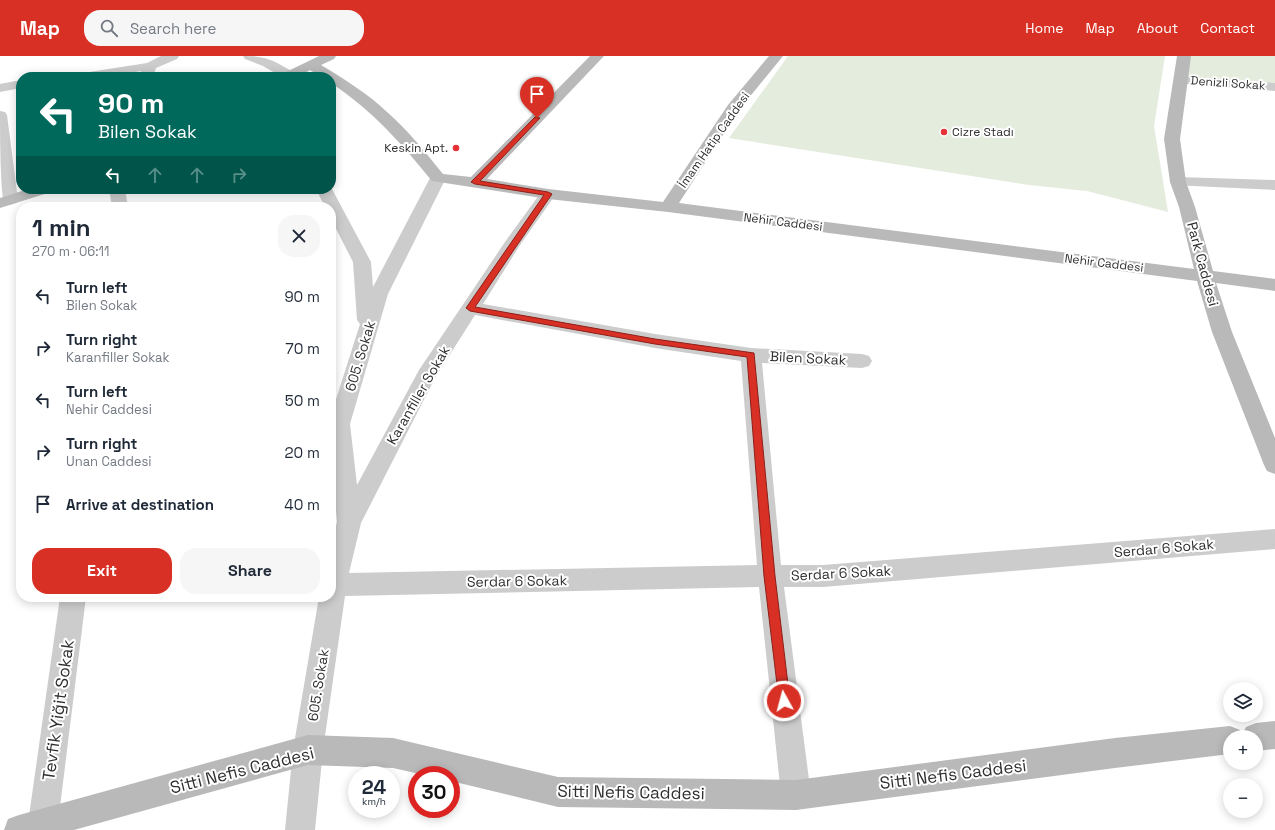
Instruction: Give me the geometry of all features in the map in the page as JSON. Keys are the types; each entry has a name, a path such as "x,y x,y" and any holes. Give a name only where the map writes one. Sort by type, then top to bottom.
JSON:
{"street":[{"path":"148,72 172,56"},
{"path":"250,56 268,63 282,72"},
{"path":"296,72 329,56"},
{"path":"475,182 597,56"},
{"name":"İmam Hatip Caddesi","path":"668,207 733,108 776,56"},
{"name":"Park Caddesi","path":"1184,56 1172,139 1178,182 1187,206 1205,276 1222,332 1275,465"},
{"path":"311,65 322,72"},
{"name":"Denizli Sokak","path":"1181,80 1275,87"},
{"path":"336,81 381,113 406,139 438,178"},
{"path":"0,88 16,85"},
{"path":"0,115 5,202 30,194"},
{"name":"Nehir Caddesi","path":"438,178 475,182 548,194 668,207 1275,285"},
{"name":"605. Sokak","path":"336,577 349,522 339,424 379,294 438,178"},
{"path":"1178,182 1275,185"},
{"name":"Karanfiller Sokak","path":"349,522 426,375 548,194"},
{"path":"336,212 362,262 368,331"},
{"name":"Bilen Sokak","path":"470,308 655,341 751,355 862,361"},
{"path":"751,355 770,576 796,795"},
{"name":"Serdar 6 Sokak","path":"336,585 823,576 1275,539"},
{"name":"Tevfik Yiğit Sokak","path":"31,826 72,602"},
{"name":"605. Sokak","path":"300,830 308,750 331,602"},
{"path":"1263,736 1275,735"},
{"name":"Sitti Nefis Caddesi","path":"31,826 308,750 393,754 558,792 796,795 1115,753 1223,741"}],"green space":[{"name":"Cizre Stadı","path":"788,56 1165,56 1154,126 1168,212 1087,191 1029,185 729,138"},
{"path":"1184,56 1275,56 1275,87 1181,80"}],"place":[{"name":"Cizre Stadı","path":"944,132"},
{"name":"Keskin Apt.","path":"456,148"}],"route":[{"path":"537,118 475,182 548,194 513,243 470,308 655,341 751,355 770,576 784,701"}]}
